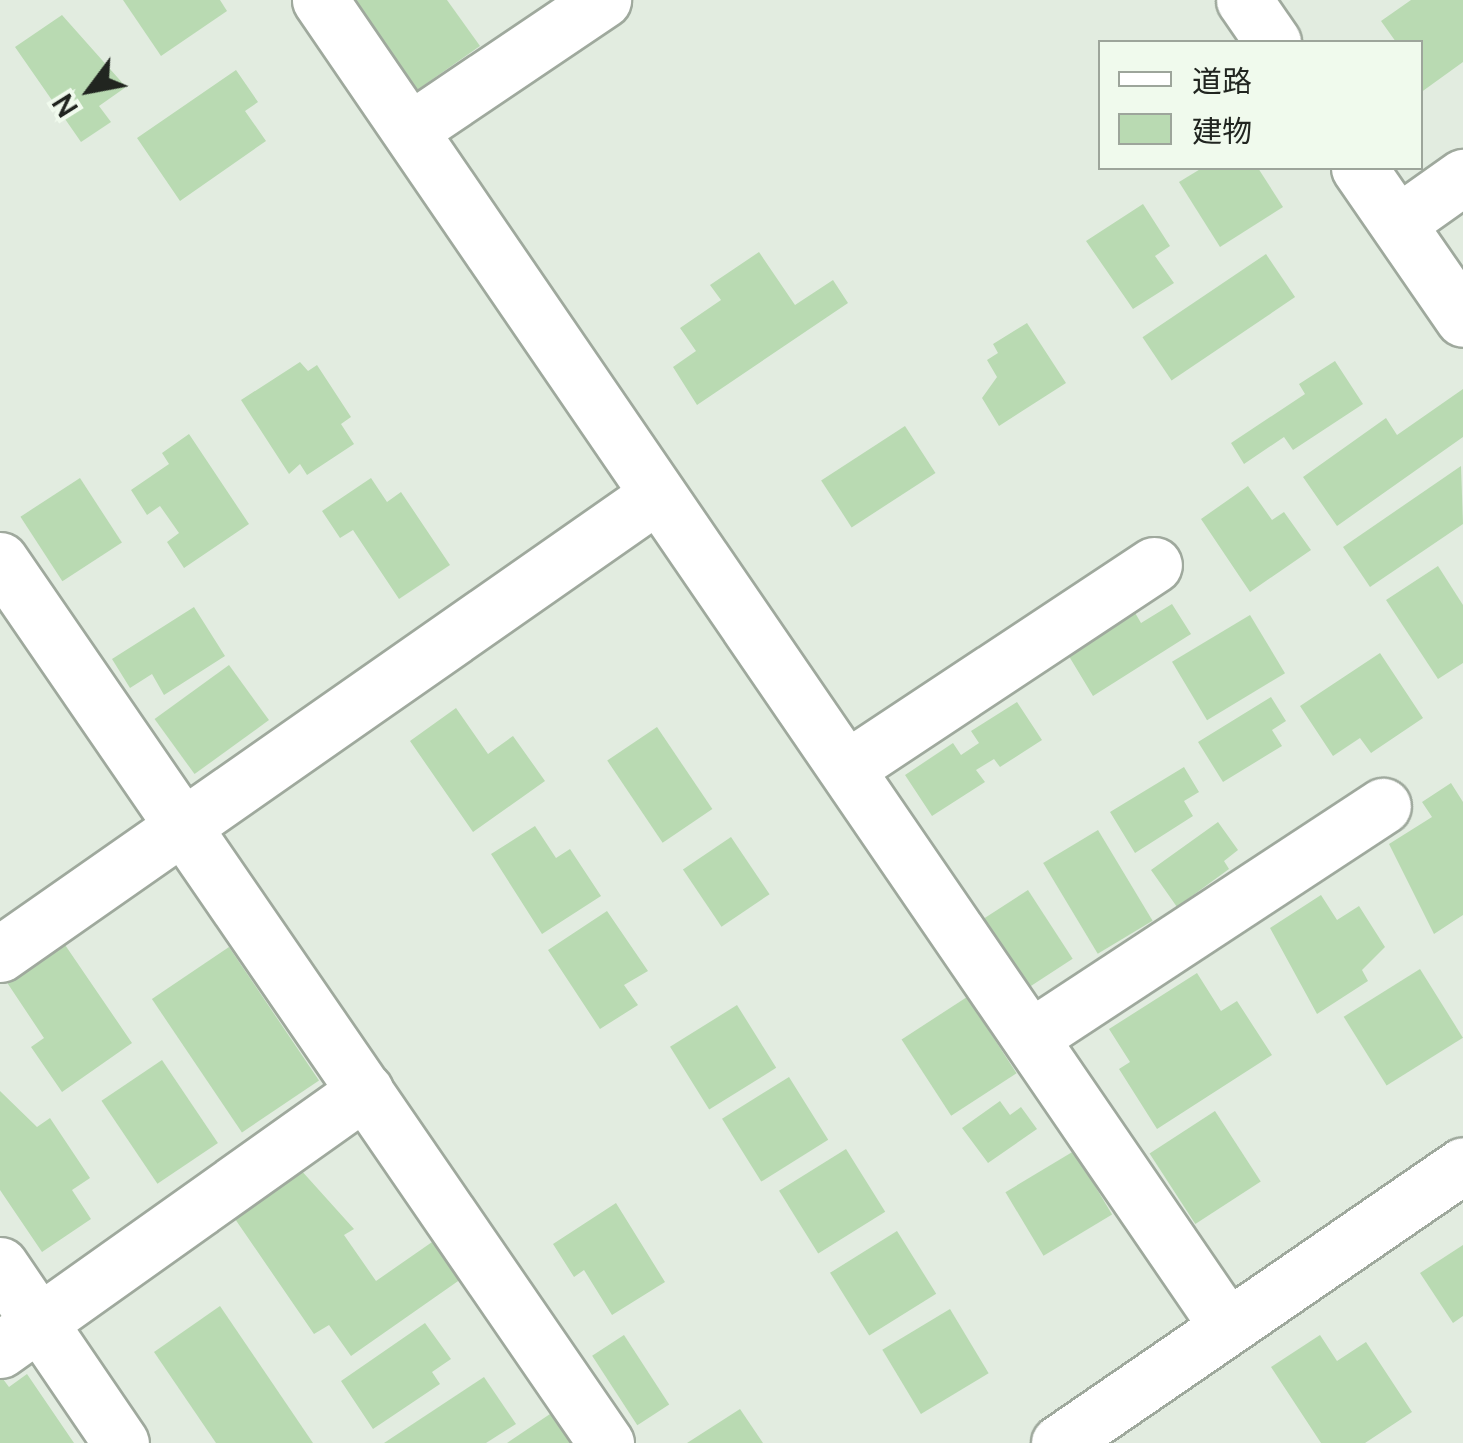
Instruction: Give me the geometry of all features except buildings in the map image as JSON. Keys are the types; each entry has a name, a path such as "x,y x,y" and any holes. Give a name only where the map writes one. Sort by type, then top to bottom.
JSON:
{"street":[{"path":"320,0 1227,1326"},
{"path":"410,130 603,0"},
{"path":"1244,0 1272,40"},
{"path":"1360,170 1463,319"},
{"path":"1398,224 1463,177"},
{"path":"0,954 657,495"},
{"path":"0,560 606,1443"},
{"path":"848,768 1154,565"},
{"path":"1030,1037 1382,806"},
{"path":"20,1336 365,1091"},
{"path":"1059,1443 1463,1165"},
{"path":"0,1265 20,1336 121,1443"}]}
